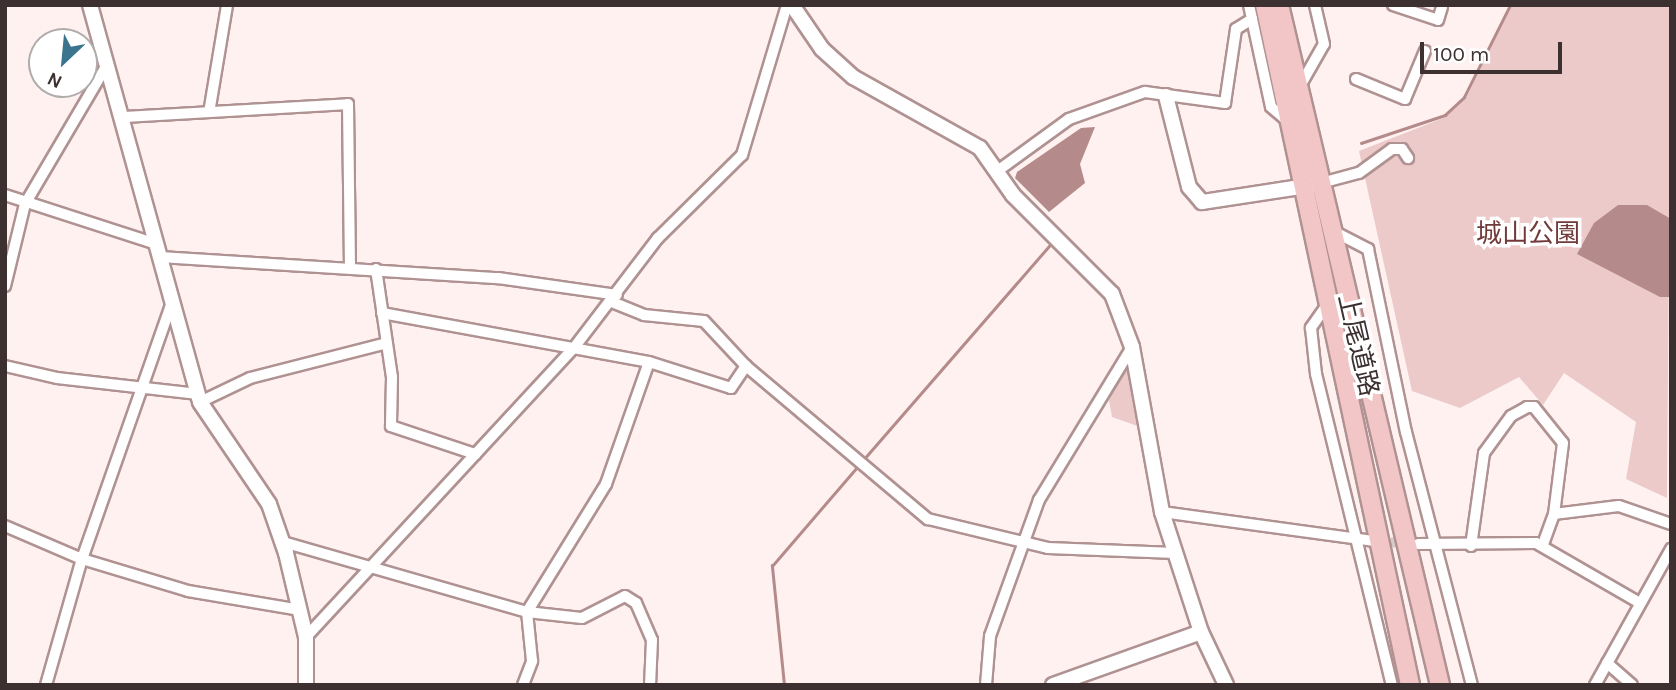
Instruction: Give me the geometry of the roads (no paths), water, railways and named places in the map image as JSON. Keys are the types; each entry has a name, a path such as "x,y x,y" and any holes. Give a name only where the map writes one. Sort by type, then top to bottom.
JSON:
{"highway":[{"name":"上尾道路","path":"1265,5 1291,124 1331,230 1440,685"},
{"name":"上尾道路","path":"1279,5 1300,86 1329,302 1410,685"}],"street":[{"path":"90,5 125,117 199,398 269,504 282,542 306,636 306,685"},
{"path":"210,107 227,5"},
{"path":"790,5 822,49 853,77 965,138 1112,293 1132,347 1162,512 1201,632 1226,685"},
{"path":"306,636 573,349 658,238 742,155 790,5"},
{"path":"1249,5 1271,107 1291,124"},
{"path":"1300,86 1324,44 1315,5"},
{"path":"1393,5 1438,20 1442,7"},
{"path":"996,172 1069,118 1145,92 1226,103 1236,29 1252,19"},
{"path":"1356,79 1405,99 1425,51"},
{"path":"5,286 25,204 107,65"},
{"path":"1166,96 1187,181 1198,200 1216,204 1314,185 1359,173 1392,149 1402,149 1408,158"},
{"path":"125,117 210,107 348,104 350,268"},
{"path":"5,195 159,251 376,269 614,298 644,315 704,321 746,366 928,519 1027,542 1097,554 1175,553"},
{"path":"1331,230 1368,249 1472,685"},
{"path":"376,269 387,342 391,426 475,454"},
{"path":"47,685 82,559 137,390 172,302"},
{"path":"1329,302 1311,328 1311,344 1392,685"},
{"path":"383,313 649,362 731,388 746,366"},
{"path":"5,366 137,390 199,398 250,378 387,342"},
{"path":"986,685 990,636 1027,542 1044,489 1132,347"},
{"path":"523,685 532,661 527,612 606,484 649,362"},
{"path":"1471,546 1483,453 1511,416 1527,407 1534,407 1563,443 1554,514 1543,545"},
{"path":"1554,514 1619,506 1671,524"},
{"path":"1162,512 1356,541 1373,541"},
{"path":"5,526 82,559 188,590 300,610"},
{"path":"282,542 527,612 582,618 625,596 636,603 652,640 650,685"},
{"path":"1418,544 1543,545 1640,603"},
{"path":"1595,685 1671,549"},
{"path":"1053,685 1201,632"},
{"path":"1607,663 1632,685"}],"waterway":[{"path":"1361,143 1445,115 1464,97 1510,5"},
{"path":"863,460 1054,240"},
{"path":"784,685 772,566 859,465"}],"tunnel":[{"path":"1376,541 1412,544"}],"park label":[{"name":"城山公園","path":"1528,234"}]}
